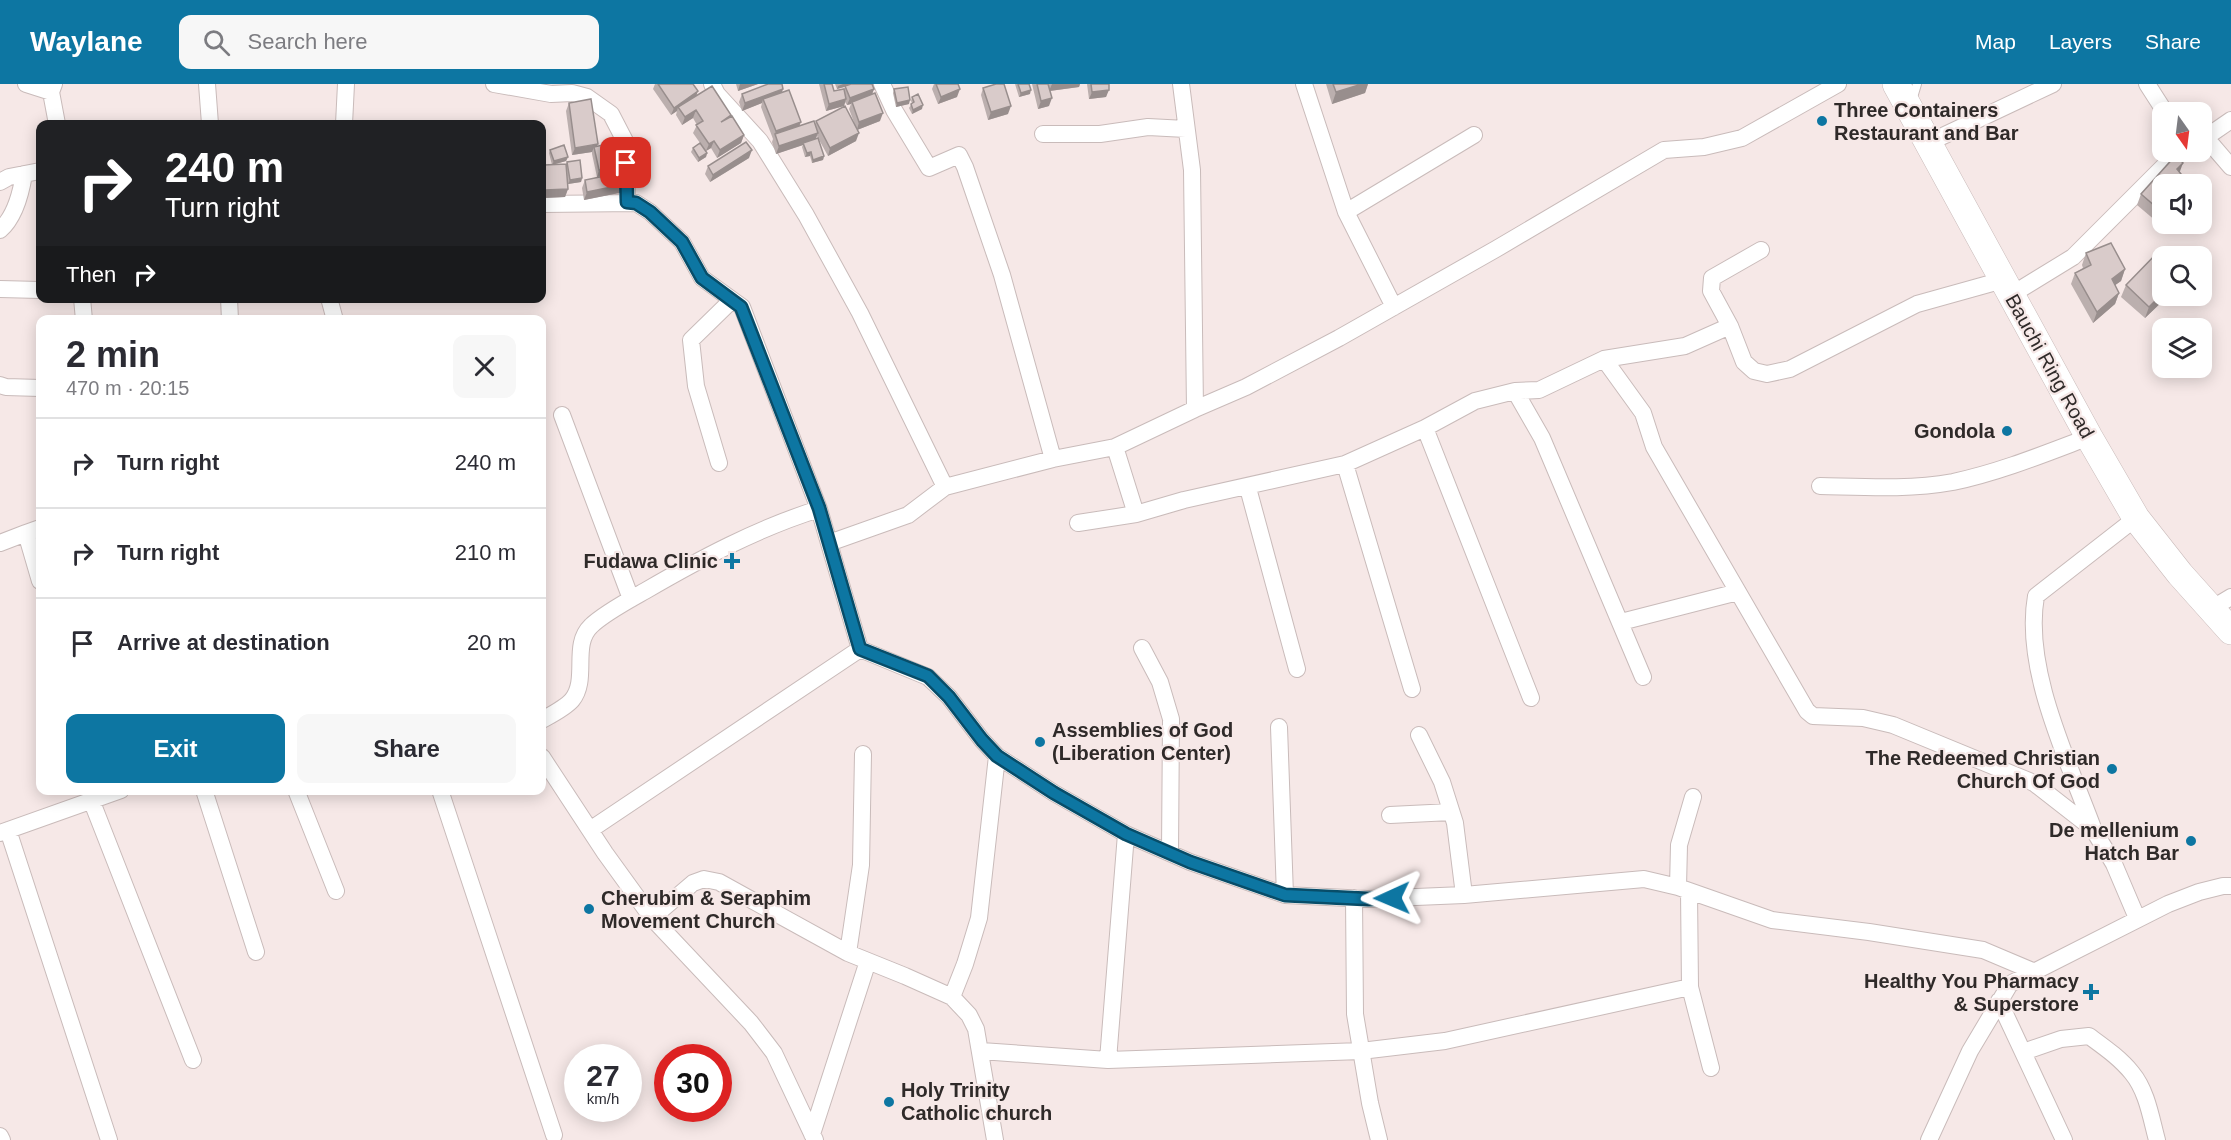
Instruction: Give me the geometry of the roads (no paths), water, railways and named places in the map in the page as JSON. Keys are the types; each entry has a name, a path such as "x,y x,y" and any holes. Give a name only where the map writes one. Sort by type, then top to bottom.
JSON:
{"main road":[{"name":"Bauchi Ring Road","path":"1906,90 1928,143 2089,437 2136,518 2180,574 2221,603 2231,631"}],"street":[{"path":"26,84 52,88 56,120"},
{"path":"207,84 210,120"},
{"path":"344,120 346,84"},
{"path":"494,84 551,94 572,93 586,97 611,114 626,143 627,202"},
{"path":"712,84 717,94 760,141 806,215 860,313 945,487"},
{"path":"882,84 894,110 928,168 959,155 965,168 1002,275 1053,459"},
{"path":"1181,84 1192,170 1195,409"},
{"path":"1305,84 1346,212 1394,307"},
{"path":"829,543 908,515 945,487 1053,459 1116,447 1246,387 1394,307 1664,150 1704,147 1742,138 1838,84"},
{"path":"1928,143 2053,84"},
{"path":"2147,84 2159,102"},
{"path":"2212,133 2231,120"},
{"path":"1043,134 1100,134 1148,127 1186,129"},
{"path":"1346,212 1474,135"},
{"path":"2212,147 2231,167"},
{"path":"1761,250 1712,278 1711,291 1730,326 1744,362 1754,371 1767,374 1790,369 1917,304 2007,287 2073,257 2168,162"},
{"path":"0,182 9,177 32,172"},
{"path":"0,230 8,223 21,190 32,172"},
{"path":"546,204 636,203 650,212 682,242 702,278 741,307 819,508 860,649"},
{"path":"0,289 36,290"},
{"path":"719,463 696,386 691,340 732,300"},
{"path":"1078,523 1136,514 1184,500 1248,488 1345,464 1425,428 1475,401 1515,391 1539,390 1604,359 1685,346 1730,326"},
{"path":"1604,359 1643,413 1654,447 1800,702 1813,716 1863,718 1893,725 2034,783 2093,829"},
{"path":"0,385 36,388"},
{"path":"1515,391 1542,438 1643,677"},
{"path":"562,415 632,599"},
{"path":"1425,428 1531,698"},
{"path":"1820,486 1891,488 1952,482 2019,463 2089,437"},
{"path":"1116,447 1136,514"},
{"path":"1345,464 1412,689"},
{"path":"1248,488 1297,669"},
{"path":"546,717 571,701 577,690 582,638 590,626 688,566 783,520 819,508"},
{"path":"2136,518 2036,596 2033,613 2034,645 2048,705 2093,829 2114,864 2138,918"},
{"path":"0,543 33,531 36,552"},
{"path":"1621,622 1738,592"},
{"path":"1142,648 1160,682 1171,719 1170,853"},
{"path":"860,649 928,676 949,697 997,756 1054,793 1126,834 1170,853 1285,895 1368,899 1464,895 1644,879 1684,889 1772,920 1983,950 2035,972"},
{"path":"590,830 860,649"},
{"path":"1279,727 1285,895"},
{"path":"1419,735 1442,782 1455,823 1464,895"},
{"path":"848,953 861,865 863,754"},
{"path":"952,997 979,918 997,756"},
{"path":"546,763 652,918 751,1023 774,1053 814,1137"},
{"path":"107,795 4,832 109,1140"},
{"path":"206,795 256,952"},
{"path":"298,795 336,891"},
{"path":"442,795 554,1135"},
{"path":"1693,797 1679,845 1690,987 1711,1068"},
{"path":"92,802 193,1060"},
{"path":"1390,815 1451,812"},
{"path":"1108,1060 1126,834"},
{"path":"652,918 693,883 704,879 719,882 848,953 952,997 969,1015 976,1029 995,1140"},
{"path":"1929,1140 1970,1051 2010,984 2138,918 2199,892 2231,886"},
{"path":"1354,898 1355,1014 1370,1103 1379,1140"},
{"path":"814,1137 868,961"},
{"path":"981,1051 1108,1060 1361,1052 1445,1041 1690,987"},
{"path":"1999,1001 2064,1140"},
{"path":"2024,1052 2061,1039 2089,1036 2114,1054 2133,1074 2144,1094 2157,1140"}],"place":[{"name":"Three Containers Restaurant and Bar","path":"1822,121"},
{"name":"Gondola","path":"2007,431"},
{"name":"Fudawa Clinic","path":"732,561"},
{"name":"Assemblies of God (Liberation Center)","path":"1040,742"},
{"name":"The Redeemed Christian Church Of God","path":"2112,769"},
{"name":"De mellenium Hatch Bar","path":"2191,841"},
{"name":"Cherubim & Seraphim Movement Church","path":"589,909"},
{"name":"Healthy You Pharmacy & Superstore","path":"2091,992"},
{"name":"Holy Trinity Catholic church","path":"889,1102"}]}
